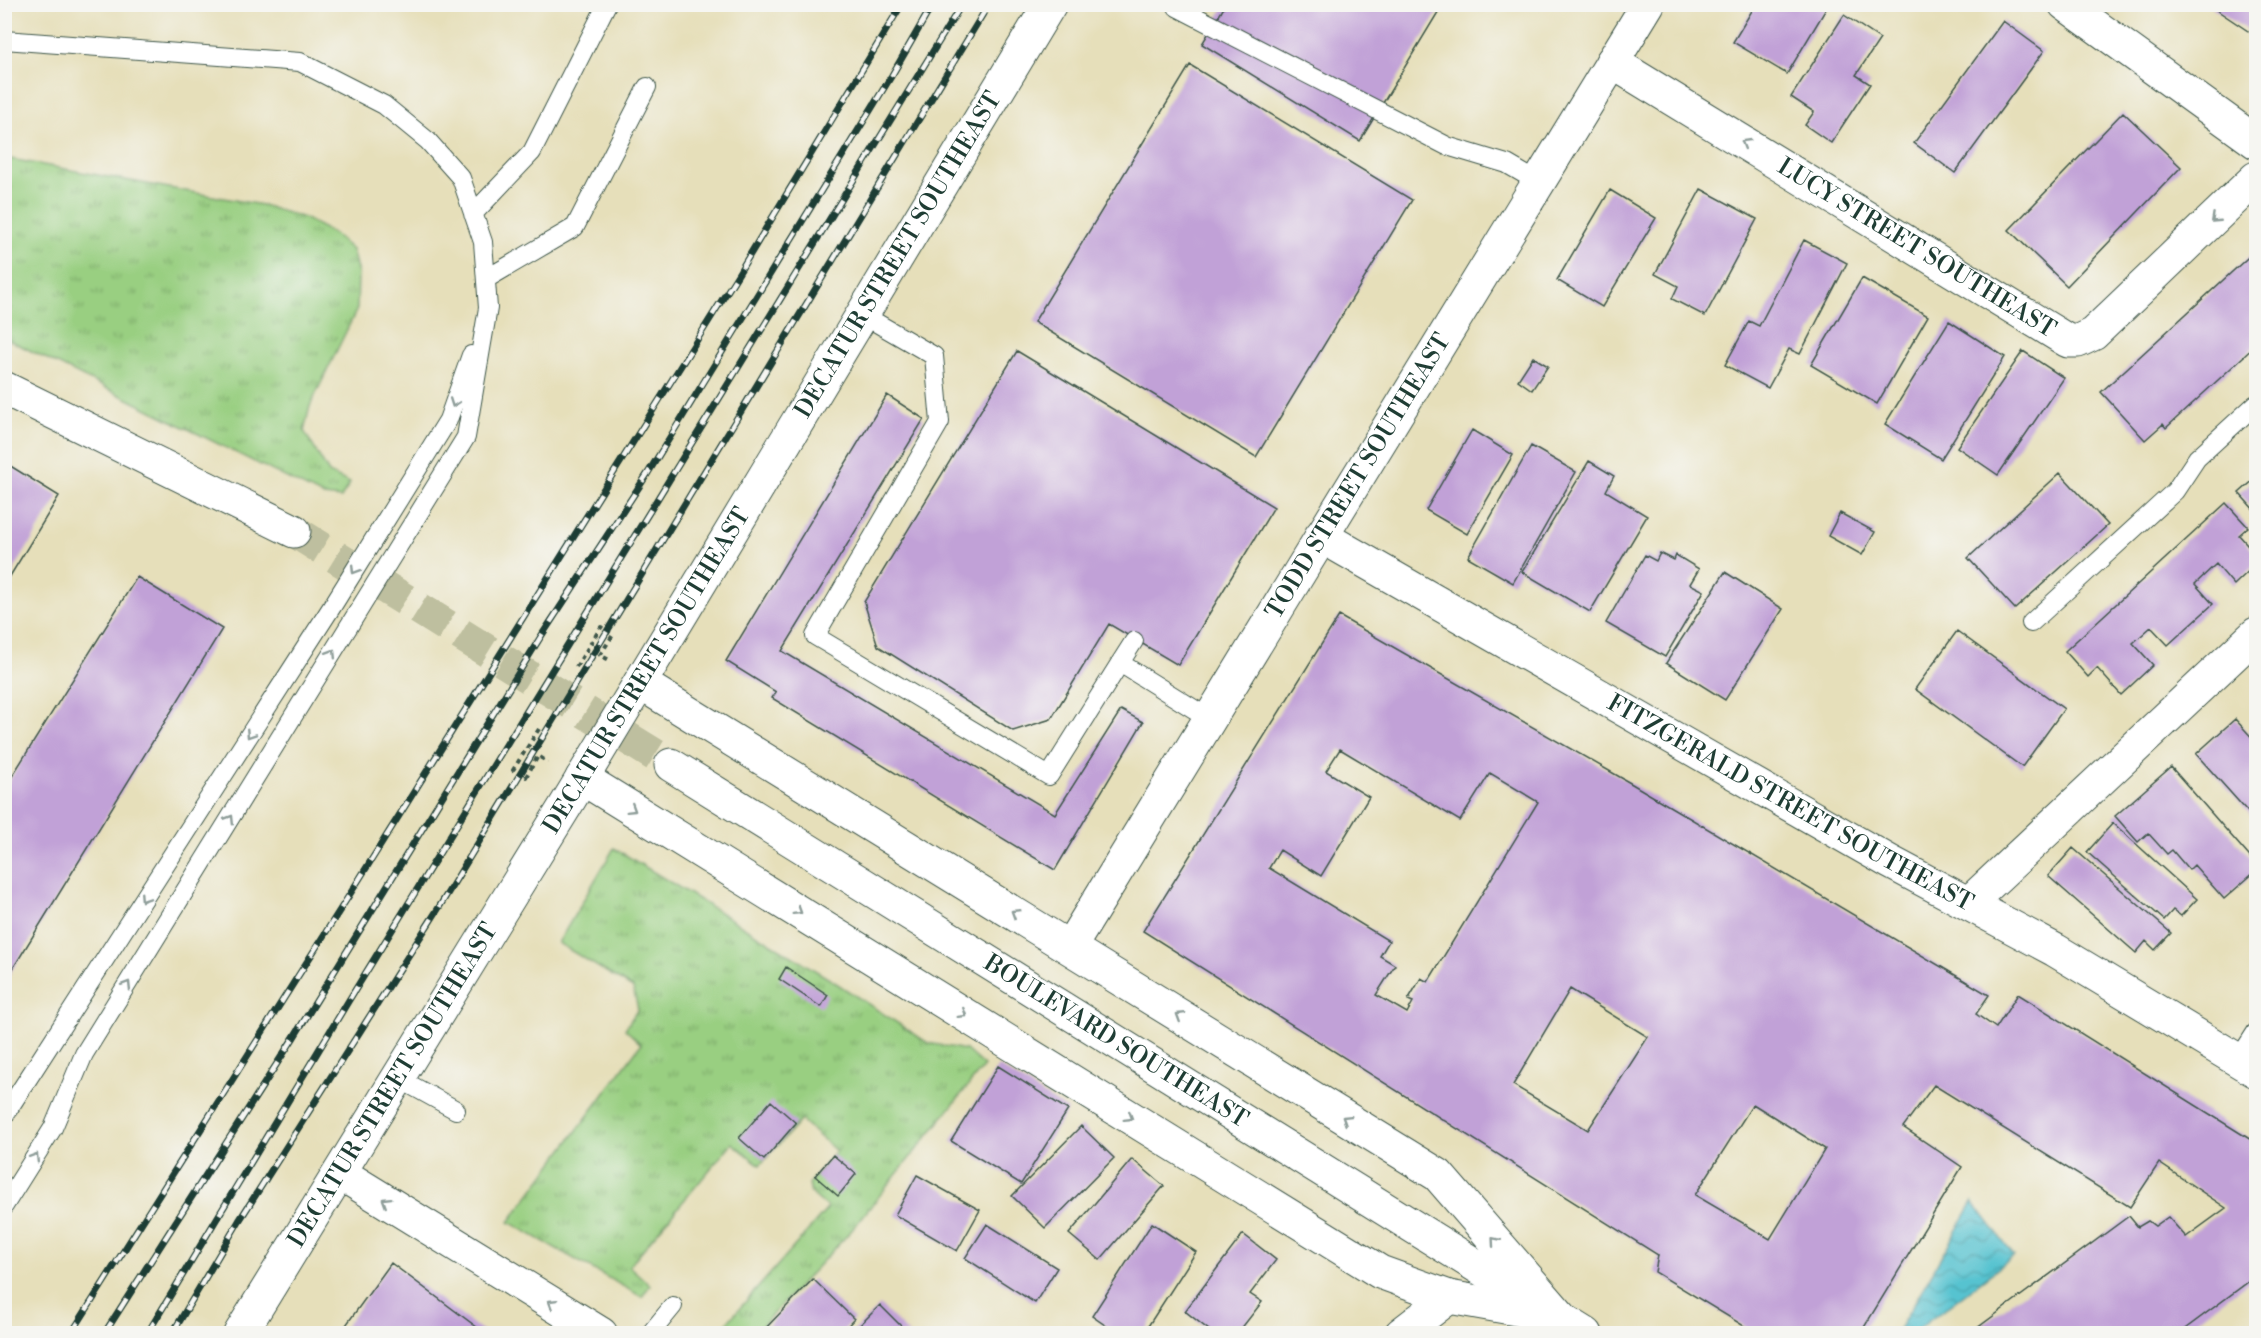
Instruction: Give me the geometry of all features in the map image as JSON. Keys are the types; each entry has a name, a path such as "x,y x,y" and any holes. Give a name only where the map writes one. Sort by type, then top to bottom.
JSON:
{"main road":[{"name":"DECATUR STREET SOUTHEAST","path":"240,1334 582,778 1050,4"},
{"name":"TODD STREET SOUTHEAST","path":"1070,947 1648,4"},
{"path":"2066,4 2256,142"},
{"name":"LUCY STREET SOUTHEAST","path":"1612,62 2068,341 2093,334 2256,178"},
{"path":"4,388 294,531"},
{"name":"FITZGERALD STREET SOUTHEAST","path":"1322,537 1890,862 2055,950 2247,1066"},
{"path":"1969,903 2256,634"},
{"path":"639,683 1438,1175 1574,1325"},
{"name":"BOULEVARD SOUTHEAST","path":"671,765 1574,1325"},
{"path":"582,778 1380,1272 1449,1297 1574,1325"},
{"path":"340,1173 602,1334"},
{"path":"1401,1334 1449,1297"}],"lane":[{"path":"473,214 532,152 608,4"},
{"path":"1177,7 1447,146 1507,164 1538,182"},
{"path":"4,40 300,62 384,105 428,141 461,178 483,242 488,308 466,437 84,1054 52,1128 4,1206"},
{"path":"486,279 575,227 647,87"},
{"path":"4,1116 333,605 448,420 488,308"},
{"path":"863,315 934,356 940,422 815,636 1049,776 1134,641"},
{"path":"2031,623 2175,491 2197,458 2256,404"},
{"path":"1120,663 1209,719"},
{"path":"2247,1066 2256,1032"},
{"path":"398,1078 456,1110"},
{"path":"650,1334 673,1306"}],"path":[{"path":"576,667 601,627 613,635 600,656 610,662 615,655"},
{"path":"539,729 513,770 526,777 538,756 548,762 544,770"}],"green space":[{"path":"5,158 262,205 304,218 334,234 352,250 358,273 357,309 310,406 304,431 329,473 350,483 341,498 323,496 5,338"},
{"path":"614,848 836,983 928,1043 966,1050 984,1066 851,1231 755,1333 718,1333 828,1208 811,1193 809,1183 836,1151 801,1120 760,1165 732,1143 629,1266 650,1285 642,1297 509,1222 641,1044 625,1029 638,1009 633,988 558,943"}],"water":[{"path":"1973,1202 2014,1256 1913,1333 1898,1331"}],"building":[{"path":"1226,4 1443,4 1360,141 1202,44"},
{"path":"1756,4 1829,4 1787,74 1733,42"},
{"path":"2214,5 2256,5 2254,35 2212,7"},
{"path":"1844,15 1880,39 1856,75 1870,84 1831,143 1805,125 1814,112 1791,97"},
{"path":"2003,21 2044,51 1955,173 1914,143"},
{"path":"1190,65 1412,200 1256,457 1034,322"},
{"path":"2123,112 2181,167 2067,286 2009,230"},
{"path":"1701,189 1757,219 1705,316 1672,299 1678,286 1655,274"},
{"path":"1610,190 1656,218 1602,307 1557,280"},
{"path":"1804,240 1847,263 1800,354 1789,349 1768,388 1725,365 1749,321 1759,326"},
{"path":"2256,250 2256,345 2166,428 2163,424 2145,440 2101,392"},
{"path":"1862,278 1928,316 1877,404 1811,365"},
{"path":"1949,321 2005,357 1941,459 1885,424"},
{"path":"1017,351 1274,507 1178,665 1109,624 1051,719 1013,731 878,646 864,602"},
{"path":"2023,351 2064,378 1998,475 1957,447"},
{"path":"1533,357 1548,366 1532,390 1518,380"},
{"path":"887,395 924,419 782,651 1055,814 1121,710 1143,722 1055,870 772,698 776,692 726,661"},
{"path":"1472,430 1513,455 1467,534 1426,510"},
{"path":"1531,446 1576,472 1513,583 1468,557"},
{"path":"1589,461 1614,476 1606,491 1647,516 1590,612 1522,572"},
{"path":"4,462 59,496 4,586"},
{"path":"2060,473 2108,525 2015,609 1968,558"},
{"path":"2256,478 2256,512 2239,493"},
{"path":"2226,503 2248,527 2239,535 2256,554 2256,564 2234,585 2216,564 2195,584 2213,604 2168,645 2151,627 2133,643 2153,665 2121,695 2097,668 2088,677 2065,651"},
{"path":"1840,513 1875,532 1862,555 1828,536"},
{"path":"1660,553 1674,560 1676,555 1699,569 1690,584 1704,591 1665,657 1606,623 1645,555 1656,561"},
{"path":"1725,572 1783,609 1725,700 1666,663"},
{"path":"137,577 222,629 4,983 4,789"},
{"path":"1339,616 1632,784 1989,995 1976,1014 1996,1028 2018,994 2256,1143 2256,1276 2178,1334 1969,1334 2129,1216 2138,1227 2148,1221 2155,1226 2168,1217 2186,1237 2226,1208 2159,1163 2130,1207 1934,1085 1903,1127 1962,1167 1860,1334 1757,1334 1655,1272 1658,1255 1143,931","holes":["1340,749 1460,821 1490,773 1538,802 1428,982 1421,978 1408,1000 1413,1002 1407,1013 1376,995 1395,965 1380,956 1389,941 1269,868 1280,850 1321,876 1369,797 1326,771","1570,989 1648,1037 1588,1130 1513,1085","1753,1104 1825,1149 1770,1239 1695,1195"]},
{"path":"1957,631 2064,709 2022,767 1915,689"},
{"path":"2235,719 2256,742 2256,821 2196,754"},
{"path":"2171,767 2256,864 2256,871 2224,899 2194,865 2189,870 2172,850 2167,854 2148,833 2138,842 2115,816"},
{"path":"2113,823 2197,899 2181,916 2173,910 2164,920 2087,852"},
{"path":"2073,848 2171,933 2155,950 2146,941 2136,953 2048,876"},
{"path":"786,967 828,995 821,1007 779,979"},
{"path":"998,1066 1068,1110 1021,1184 951,1141"},
{"path":"771,1101 796,1123 764,1160 739,1138"},
{"path":"1081,1126 1114,1158 1045,1228 1012,1196"},
{"path":"833,1155 856,1174 838,1196 815,1176"},
{"path":"1132,1159 1164,1186 1100,1260 1069,1234"},
{"path":"917,1175 980,1210 957,1251 895,1215"},
{"path":"1152,1223 1196,1252 1143,1334 1118,1334 1092,1316"},
{"path":"987,1224 1057,1268 1035,1303 965,1258"},
{"path":"1243,1234 1276,1260 1250,1294 1262,1302 1237,1334 1214,1334 1185,1311"},
{"path":"391,1263 486,1334 344,1334 341,1332"},
{"path":"813,1279 854,1319 840,1334 760,1334"},
{"path":"880,1305 909,1334 851,1334"}],"tunnel":[{"path":"294,531 671,765"}],"railway":[{"path":"71,1334 737,276 902,4"},
{"path":"104,1334 294,1037 540,638 648,473 892,75 933,4"},
{"path":"147,1334 349,1000 962,4"},
{"path":"172,1334 239,1221 438,909 989,4"}]}
